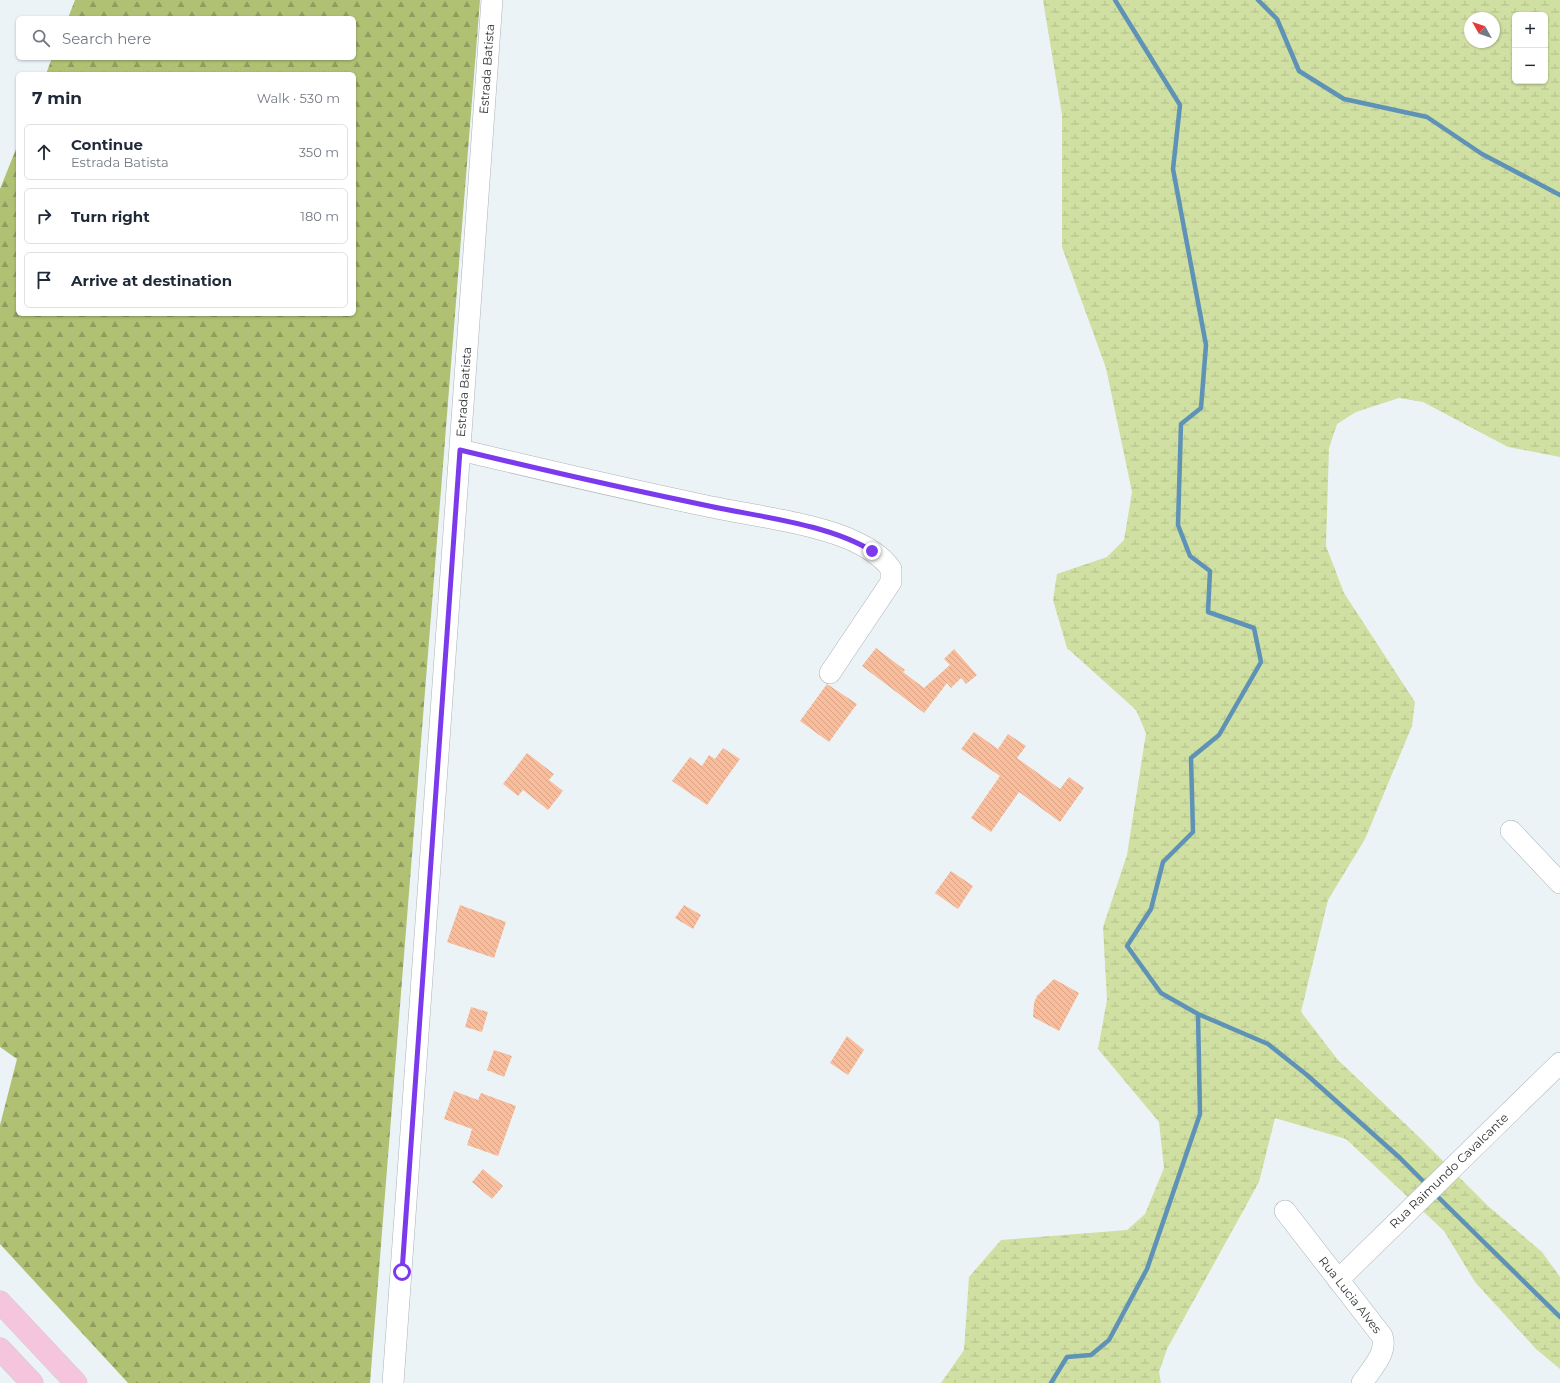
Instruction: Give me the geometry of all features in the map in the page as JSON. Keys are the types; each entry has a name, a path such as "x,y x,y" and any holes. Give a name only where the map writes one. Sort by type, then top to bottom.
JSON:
{"highway":[{"path":"0,1302 76,1383"},
{"path":"0,1349 32,1383"}],"street":[{"name":"Estrada Batista","path":"393,1383 492,0"},
{"path":"460,450 598,483 808,527 859,544 888,565 892,577 888,587 830,673"},
{"path":"1511,831 1560,883"},
{"name":"Rua Raimundo Cavalcante","path":"1338,1280 1560,1063"},
{"name":"Rua Lucia Alves","path":"1285,1211 1378,1330 1384,1342 1383,1351 1362,1383"}],"green space":[{"path":"75,0 480,0 370,1383 128,1383 0,1244 0,1125 17,1059 0,1047 0,189 16,149 16,316 356,316 356,72 47,72 51,60 356,60 356,16 69,16"},
{"path":"1043,0 1560,0 1560,457 1508,447 1423,402 1399,398 1356,412 1337,424 1329,448 1326,546 1344,593 1415,702 1412,726 1365,839 1328,900 1301,1012 1338,1060 1419,1137 1488,1206 1542,1252 1560,1277 1560,1369 1536,1349 1475,1282 1444,1231 1346,1139 1275,1118 1259,1182 1167,1349 1159,1372 1161,1383 941,1383 964,1350 969,1277 1001,1240 1127,1230 1145,1214 1164,1168 1159,1122 1098,1049 1107,1000 1103,927 1127,855 1146,733 1136,710 1067,648 1053,600 1057,574 1107,557 1124,540 1132,492 1106,368 1062,247 1062,115"}],"building":[{"path":"876,648 905,670 903,672 924,688 950,665 944,659 954,649 977,675 966,684 961,678 951,688 947,683 924,713 862,666"},
{"path":"827,684 857,704 829,742 800,721"},
{"path":"974,732 998,749 1008,734 1026,746 1017,758 1060,789 1069,777 1084,788 1060,822 1019,792 991,832 971,818 1000,776 961,749"},
{"path":"723,748 740,759 707,805 672,781 690,757 702,766 709,755 715,759"},
{"path":"527,753 554,774 549,780 563,791 548,810 523,790 518,796 503,784"},
{"path":"951,871 973,886 958,909 935,893"},
{"path":"460,905 506,922 494,958 447,942"},
{"path":"684,905 701,915 693,929 675,918"},
{"path":"1054,979 1079,993 1059,1031 1033,1017 1034,1003 1037,996"},
{"path":"471,1007 488,1012 482,1032 465,1027"},
{"path":"847,1036 864,1050 848,1075 830,1063"},
{"path":"494,1050 512,1056 504,1077 487,1070"},
{"path":"454,1091 478,1100 481,1093 516,1106 498,1156 467,1145 472,1129 444,1119"},
{"path":"483,1169 503,1186 492,1199 472,1182"}],"waterway":[{"path":"1051,1383 1067,1357 1091,1355 1109,1340 1147,1269 1200,1114 1198,1014 1161,993 1127,946 1151,909 1163,862 1193,832 1191,758 1219,735 1261,662 1254,628 1208,612 1210,571 1190,556 1178,525 1181,424 1201,408 1206,345 1173,169 1180,105 1115,0"},
{"path":"1258,0 1277,19 1299,71 1344,99 1427,117 1482,154 1560,195"},
{"path":"1198,1014 1268,1044 1307,1075 1400,1158 1428,1186"},
{"path":"1434,1193 1560,1317"}],"route":[{"path":"402,1272 460,450 598,483 808,527 845,538 872,551"}]}
